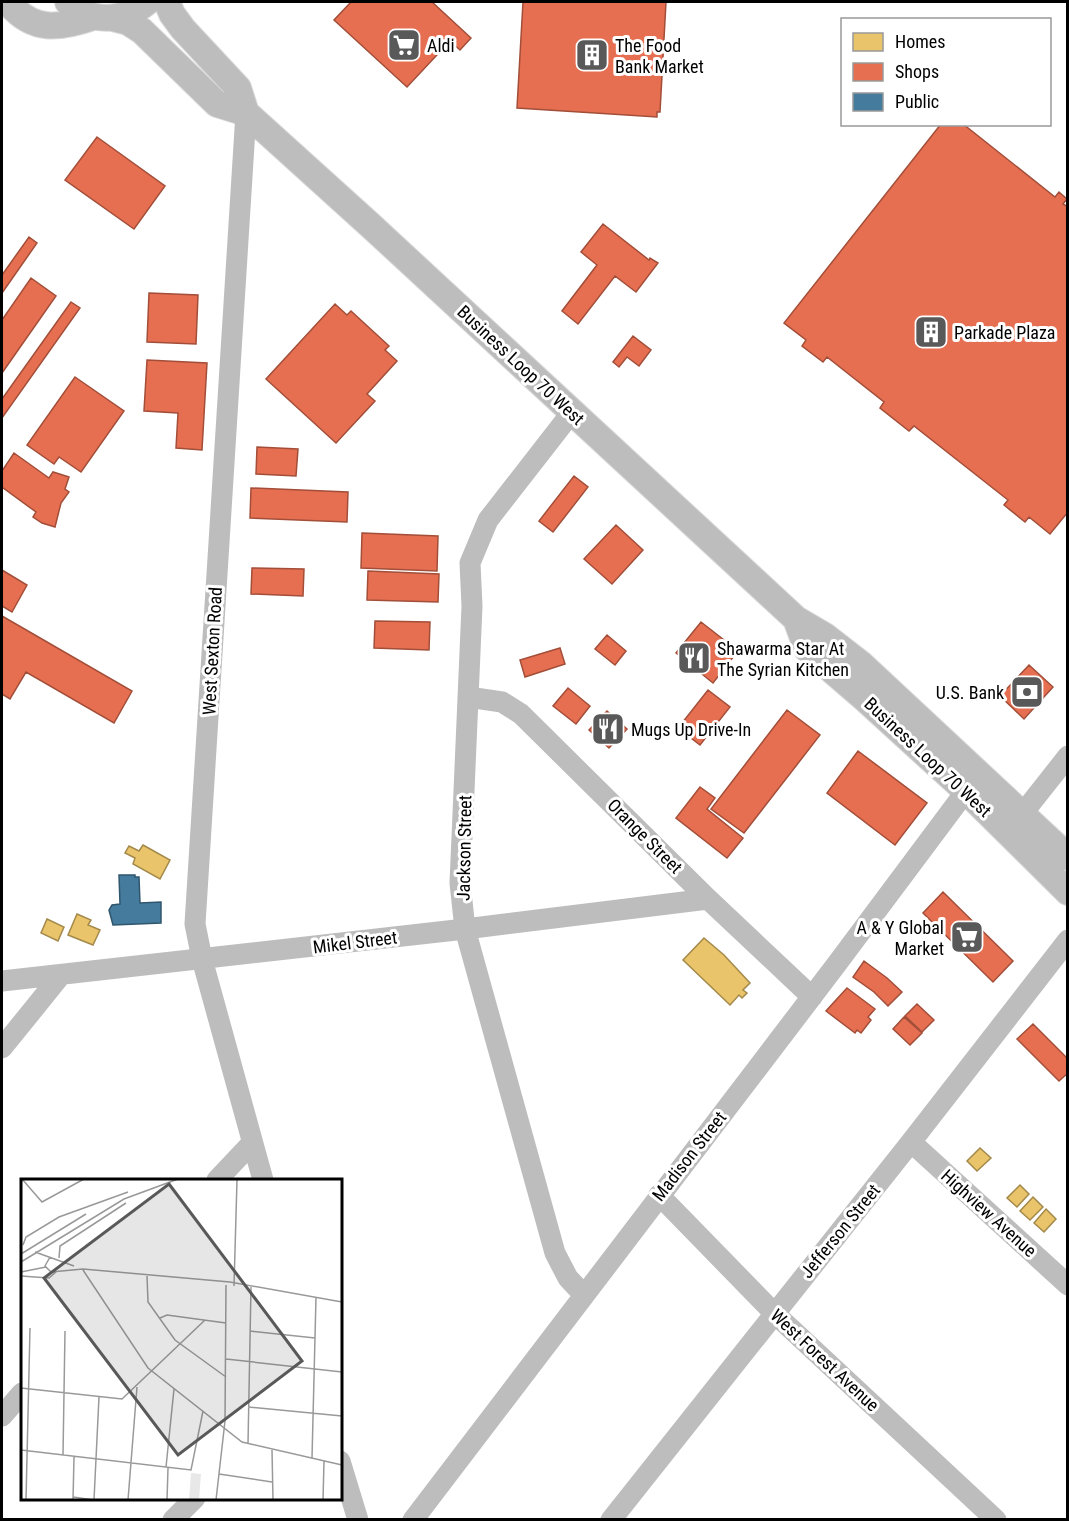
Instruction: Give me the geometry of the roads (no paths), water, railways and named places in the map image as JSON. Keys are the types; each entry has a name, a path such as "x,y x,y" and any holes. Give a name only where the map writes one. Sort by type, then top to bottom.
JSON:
{"main road":[{"path":"8,2 16,12 30,21 50,26 130,13 147,2"},
{"name":"Business Loop 70 West","path":"68,2 75,9 128,22 142,31 218,104 246,113 796,619 825,636 861,664 1016,824 1068,892"},
{"name":"Business Loop 70 West","path":"167,2 172,14 183,29 238,88 246,113"},
{"name":"Business Loop 70 West","path":"796,619 807,649 966,791 1068,857"}],"street":[{"name":"West Sexton Road","path":"246,113 195,924 202,959 263,1179"},
{"name":"Jackson Street","path":"572,412 488,520 470,564 472,606 460,883 465,929 555,1253 568,1278 584,1295"},
{"name":"Orange Street","path":"468,697 502,702 521,714 708,899 812,997"},
{"path":"1016,824 1068,756"},
{"name":"Madison Street","path":"412,1520 812,997 966,791"},
{"name":"Mikel Street","path":"2,981 708,899"},
{"name":"Jefferson Street","path":"611,1520 1068,940"},
{"path":"2,1048 61,975"},
{"name":"Highview Avenue","path":"911,1142 1068,1285"},
{"path":"218,1179 252,1143"},
{"name":"West Forest Avenue","path":"659,1195 774,1313 996,1520"},
{"path":"2,1416 21,1394"},
{"path":"342,1468 358,1520"},
{"path":"173,1520 193,1500"}],"place":[{"name":"Aldi","path":"404,45"},
{"name":"The Food Bank Market","path":"592,55"},
{"name":"Parkade Plaza","path":"931,332"},
{"name":"Shawarma Star At The Syrian Kitchen","path":"694,658"},
{"name":"U.S. Bank","path":"1027,692"},
{"name":"Mugs Up Drive-In","path":"608,729"},
{"name":"A & Y Global Market","path":"967,937"}]}
